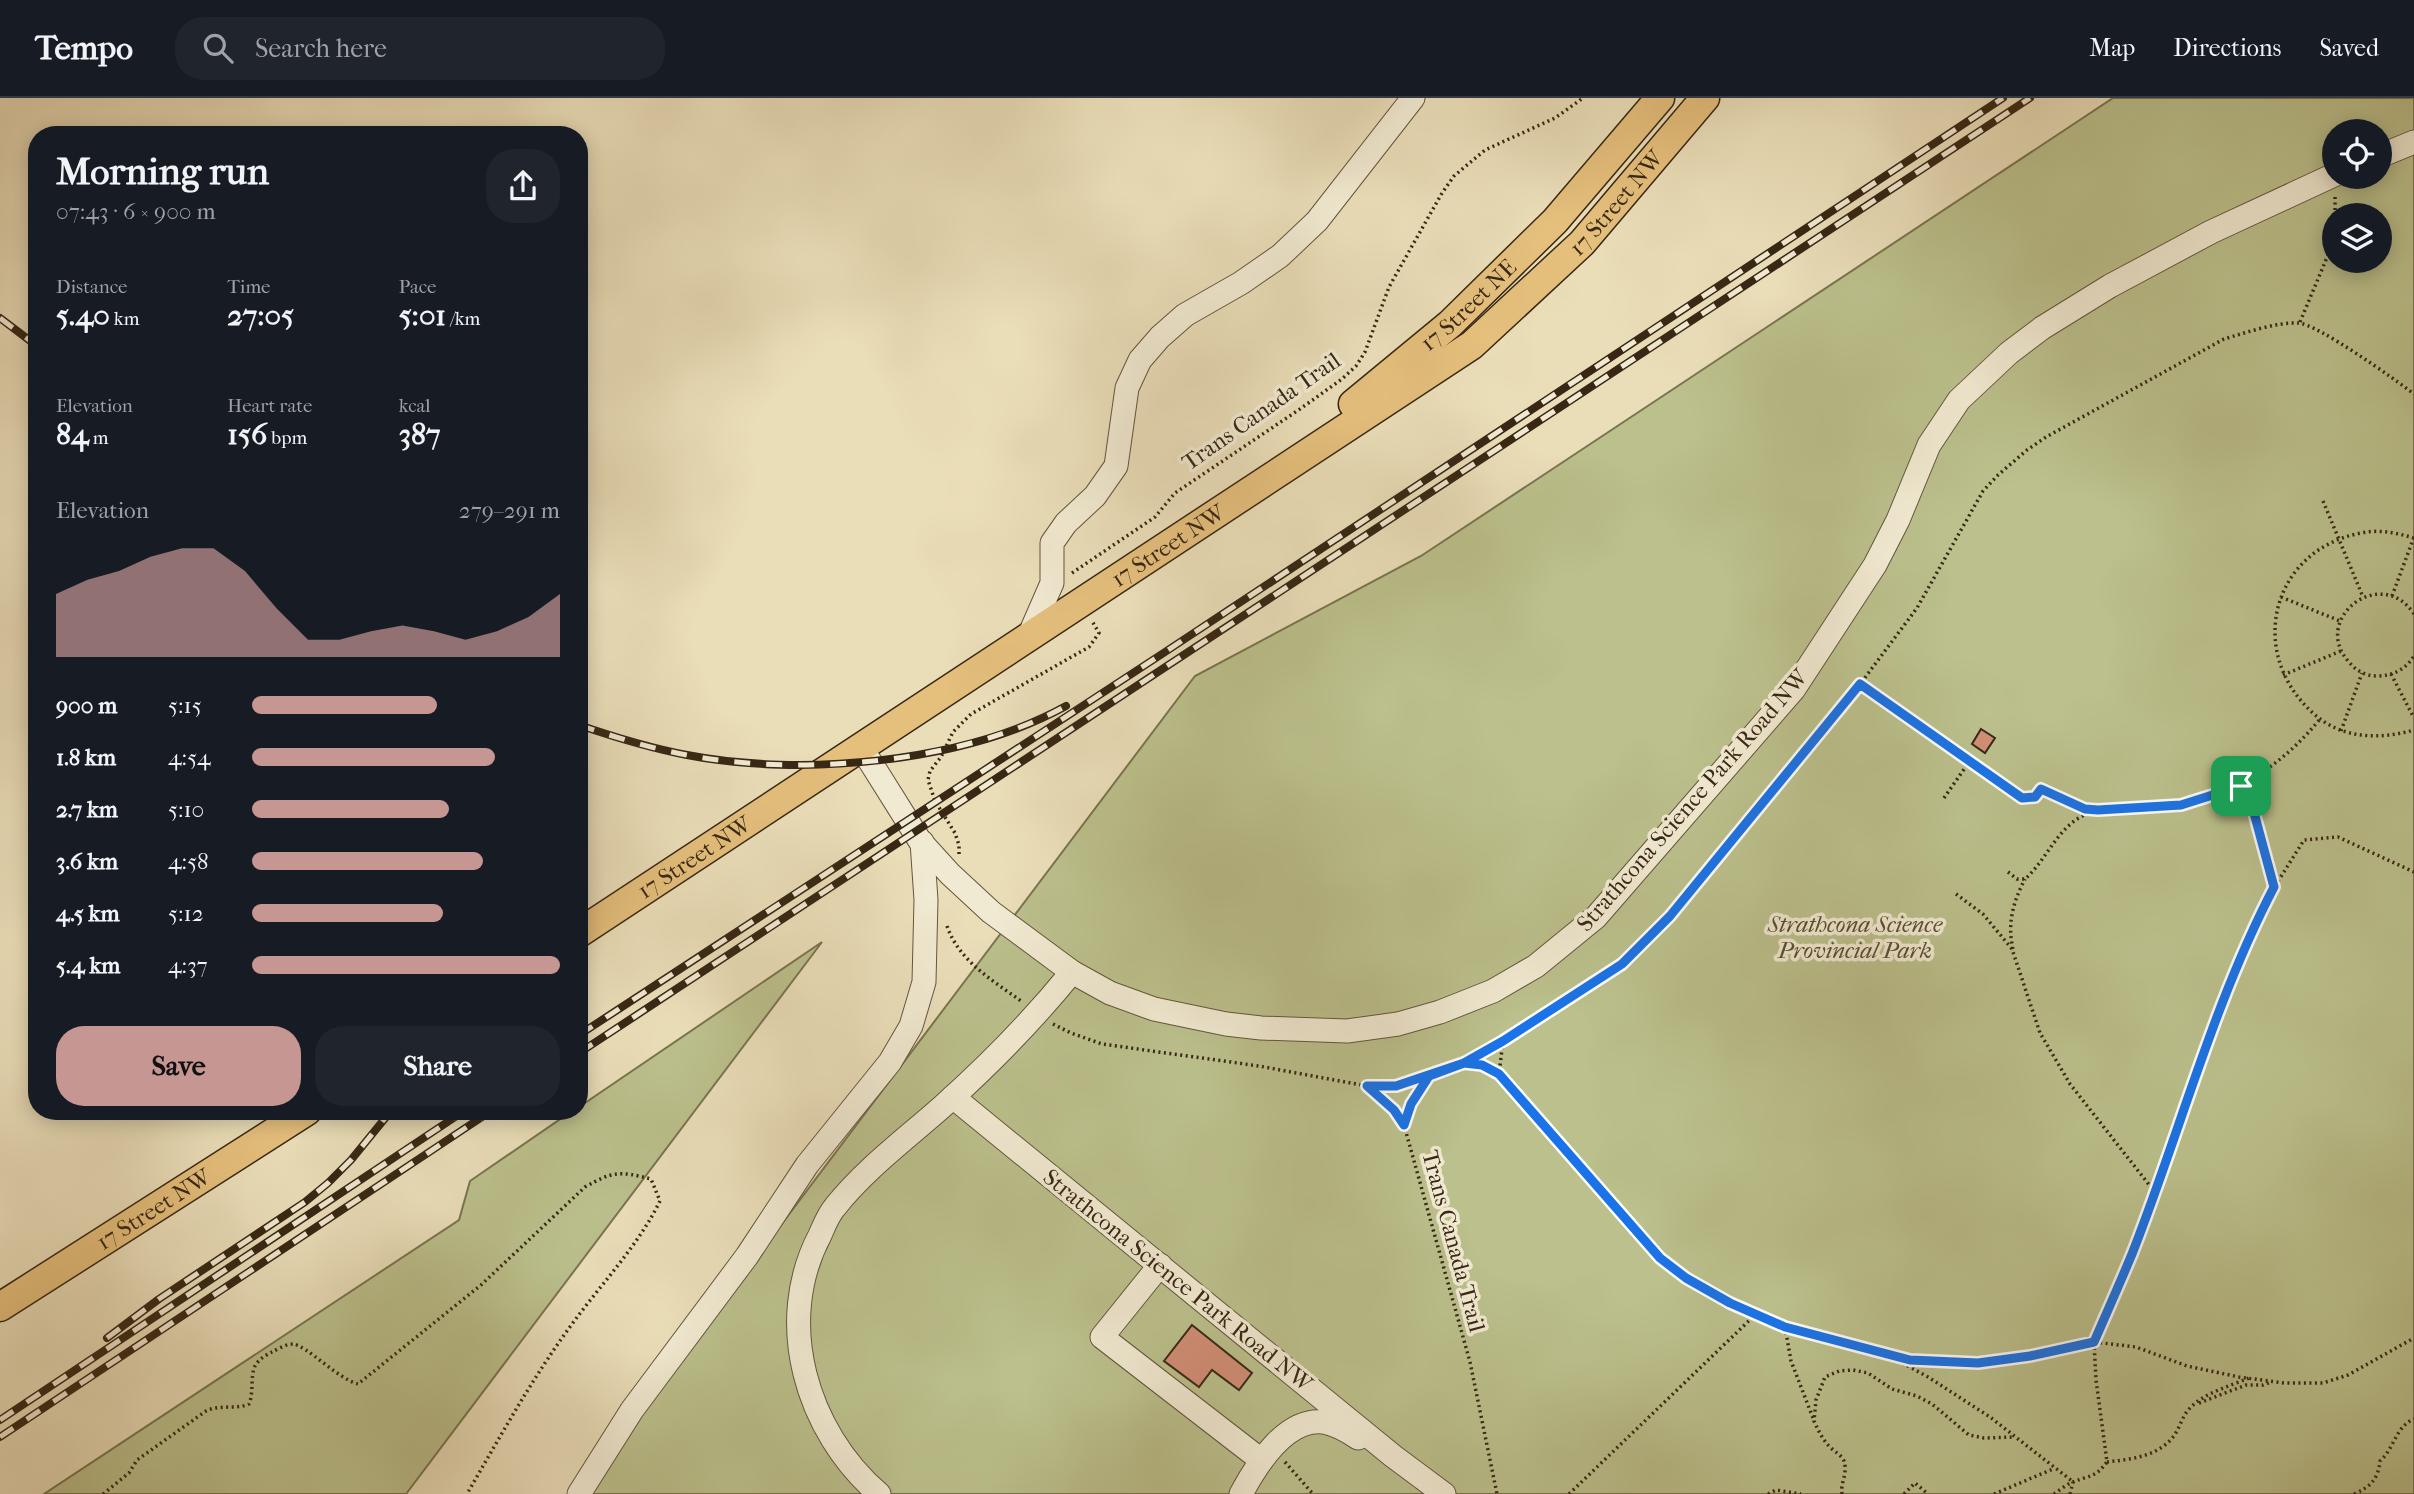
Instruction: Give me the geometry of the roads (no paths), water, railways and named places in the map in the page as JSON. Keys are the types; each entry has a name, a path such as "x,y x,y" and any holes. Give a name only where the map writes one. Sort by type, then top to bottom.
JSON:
{"main road":[{"name":"17 Street NE","path":"1254,487 1450,324 1555,221 1660,98"},
{"name":"17 Street NW","path":"588,927 1472,345 1582,243 1704,98"},
{"name":"17 Street NW","path":"0,1307 293,1120"}],"street":[{"path":"1028,638 1052,583 1052,543 1066,523 1095,496 1116,466 1127,388 1140,360 1160,337 1185,315 1241,284 1280,256 1317,221 1413,98"},
{"path":"2392,151 2414,142"},
{"name":"Strathcona Science Park Road NW","path":"861,747 922,842 950,874 991,912 1072,972 1110,993 1166,1012 1238,1026 1347,1031 1398,1024 1440,1012 1493,991 1536,966 1596,917 1794,689 1875,565 1898,520 1929,445 1959,400 2009,353 2042,328 2110,286 2211,232 2322,181"},
{"path":"579,1494 632,1410 747,1256 807,1165 890,1062 911,1026 925,982 926,900 922,842"},
{"path":"878,1494 841,1452 813,1404 802,1369 798,1328 802,1282 814,1246 834,1208 863,1177 953,1097 1038,1014 1072,972"},
{"name":"Strathcona Science Park Road NW","path":"953,1097 1444,1494"},
{"path":"1160,1265 1102,1337 1267,1454"},
{"name":"Strathcona Science Park Road NW","path":"1241,1494 1278,1440 1304,1424 1323,1422 1350,1433 1404,1464"}],"railway":[{"path":"588,1029 1162,654 2003,98"},
{"path":"588,1047 2030,98"},
{"path":"0,318 28,339"},
{"path":"588,728 659,749 732,762 830,764 881,760 979,741 1025,725 1066,706"},
{"path":"107,1338 159,1299 305,1202 351,1160 384,1120"},
{"path":"0,1420 450,1120"},
{"path":"0,1437 477,1120"}],"park label":[{"name":"Strathcona Science Provincial Park","path":"1855,937"}]}
